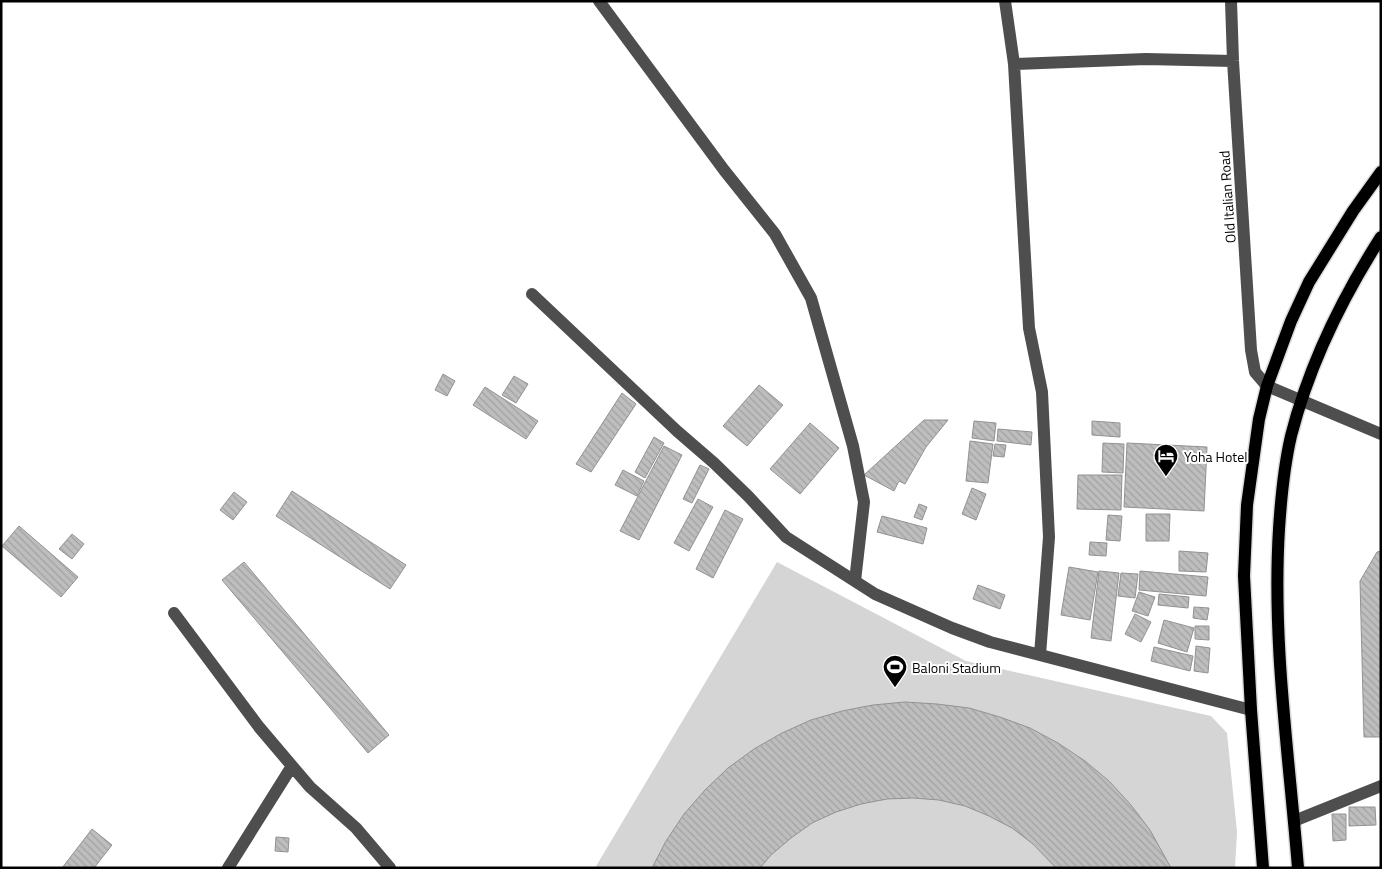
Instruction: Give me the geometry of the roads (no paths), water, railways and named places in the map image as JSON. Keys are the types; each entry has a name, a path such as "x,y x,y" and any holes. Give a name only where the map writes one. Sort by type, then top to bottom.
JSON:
{"main road":[{"path":"1263,868 1251,710 1244,576 1246,524 1255,445 1267,386 1291,321 1309,282 1353,211 1381,172"},
{"path":"1298,868 1284,723 1277,597 1277,563 1283,485 1291,437 1301,402 1326,337 1357,275 1381,237"}],"street":[{"path":"599,1 724,170 775,234 811,298 853,446 864,502 854,582"},
{"path":"1005,1 1014,64 1029,328 1042,392 1048,537 1040,655"},
{"name":"Old Italian Road","path":"1231,1 1251,350 1254,372 1267,386"},
{"path":"1014,64 1146,59 1233,61"},
{"path":"532,294 676,431 714,462 786,537 854,582 875,594 952,628 990,642 1251,710"},
{"path":"1267,386 1301,402 1381,434"},
{"path":"174,613 259,727 292,766 310,787 356,828 390,868"},
{"path":"228,868 292,766"},
{"path":"1294,821 1381,786"}],"place":[{"name":"Yoha Hotel","path":"1166,477"},
{"name":"Baloni Stadium","path":"895,688"}]}
